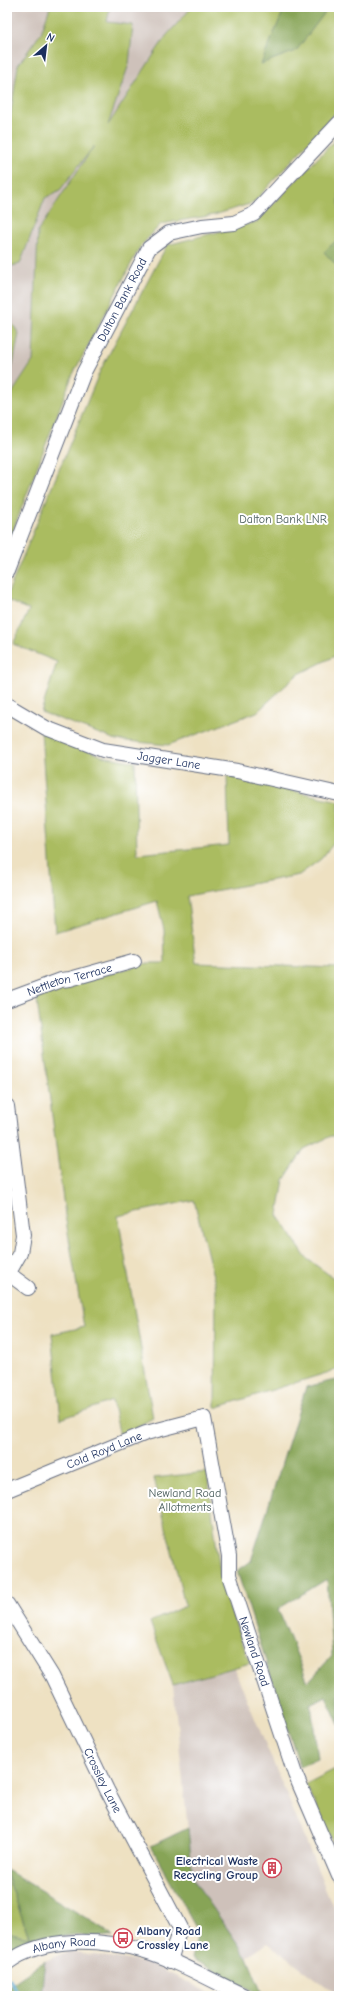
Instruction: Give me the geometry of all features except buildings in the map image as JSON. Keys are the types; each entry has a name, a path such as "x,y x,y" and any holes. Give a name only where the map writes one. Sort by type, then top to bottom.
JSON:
{"street":[{"name":"Dalton Bank Road","path":"7,571 84,372 149,248 169,233 202,226 234,223 254,214 339,123"},
{"name":"Jagger Lane","path":"7,705 46,728 103,750 237,771 339,794"},
{"name":"Nettleton Terrace","path":"7,1000 61,980 70,979 134,961"},
{"path":"7,1112 24,1235 20,1253 8,1275 28,1288"},
{"name":"Cold Royd Lane","path":"7,1490 146,1433 204,1418"},
{"name":"Newland Road","path":"204,1418 229,1556 229,1575 295,1774 339,1876"},
{"name":"Crossley Lane","path":"7,1604 52,1676 107,1790 180,1928 170,1961"},
{"name":"Albany Road","path":"7,1963 20,1953 51,1943 80,1942 117,1945 146,1952 170,1961 245,1996"}],"shaded area":[{"path":"7,7 192,7 166,36 38,231 33,361 7,401"},
{"path":"234,1668 339,1921 339,1996 268,1943 247,1957 193,1879 173,1685"},
{"path":"68,1951 148,1963 217,1996 41,1996 45,1961"}],"green space":[{"path":"50,7 110,7 107,22 133,25 129,64 108,125 166,36 192,7 339,7 339,109 253,203 214,215 161,224 140,247 72,376 7,546 7,401 33,361 38,231 94,146 60,190 45,198 20,264 7,267 7,139 18,65 41,33"},
{"path":"285,7 329,7 296,51 261,64"},
{"name":"Dalton Bank LNR","path":"339,136 339,654 297,675 257,712 168,745 116,740 41,712 57,662 13,644 29,610 7,600 7,595 100,371 167,245 256,222"},
{"path":"339,238 339,268 324,252"},
{"path":"7,315 19,334 7,387"},
{"path":"41,731 102,756 135,762 137,854 229,845 227,776 339,801 339,837 321,859 299,875 187,896 196,963 339,968 339,1136 331,1136 304,1149 284,1180 278,1215 306,1258 339,1282 339,1369 215,1408 216,1288 194,1200 118,1216 153,1418 120,1436 112,1401 61,1419 52,1334 84,1327 65,1215 36,993 148,963 165,963 164,930 157,901 55,932"},
{"path":"339,1379 339,1725 326,1696 311,1704 318,1759 300,1767 237,1571 251,1561 306,1387","holes":["327,1579 332,1656 308,1682 278,1609"]},
{"name":"Newland Road Allotments","path":"207,1472 222,1588 250,1663 173,1685 150,1622 185,1606 154,1478"},
{"path":"339,1767 339,1855 306,1784"},
{"path":"188,1828 193,1879 247,1957 263,1996 192,1959 197,1930 151,1846"},
{"path":"7,1870 101,1927 113,1937 73,1935 37,1940 7,1952 7,1932 29,1937 7,1875"},
{"path":"7,1875 29,1937 7,1932"},
{"path":"45,1961 41,1996 7,1996 7,1987"}],"waterway":[{"path":"10,1979 18,1996"}],"place":[{"name":"Electrical Waste Recycling Group","path":"272,1868"},
{"name":"Albany Road Crossley Lane","path":"123,1938"}]}
